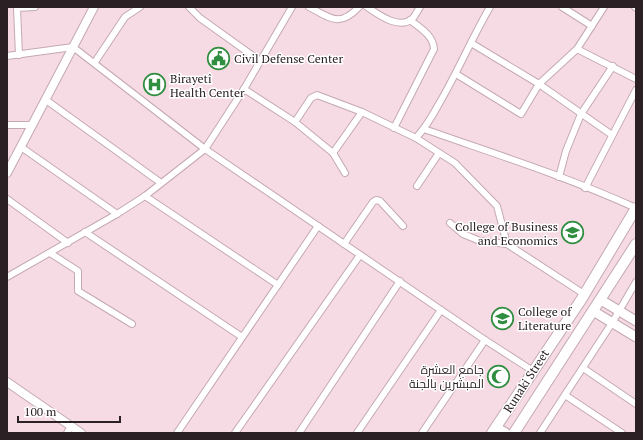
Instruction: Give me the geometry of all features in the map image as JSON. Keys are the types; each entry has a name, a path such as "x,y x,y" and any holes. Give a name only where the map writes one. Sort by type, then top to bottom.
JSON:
{"main road":[{"name":"Runaki Street","path":"498,431 533,371 584,294 636,208"},
{"name":"Runaki Street","path":"514,433 636,244"},
{"path":"601,300 636,321"},
{"path":"593,311 636,337"}],"street":[{"path":"19,55 18,8 35,7"},
{"path":"7,173 94,7"},
{"path":"95,62 125,17 140,7"},
{"path":"188,7 200,18 260,61"},
{"path":"7,277 68,243 145,196 205,149 244,89 292,7"},
{"path":"308,7 333,19 344,19 359,7"},
{"path":"367,7 388,20 403,23 410,20 420,7"},
{"path":"416,138 424,129 456,74 473,36 490,7"},
{"path":"562,7 592,26"},
{"path":"456,74 521,114 539,84 578,49 604,7"},
{"path":"394,128 434,49 434,43 430,37 410,20"},
{"path":"471,43 539,84 580,114 612,134"},
{"path":"7,56 74,47 205,149 485,340 533,371"},
{"path":"578,49 636,78"},
{"path":"559,177 566,151 580,114 613,66"},
{"path":"244,89 295,122 333,153 345,173"},
{"path":"586,188 612,134 636,90"},
{"path":"295,122 311,98 317,95 362,112 416,138 455,163 497,206 507,244"},
{"path":"46,100 161,183"},
{"path":"333,153 362,112"},
{"path":"7,125 32,125"},
{"path":"424,129 559,177 636,208"},
{"path":"21,147 117,214"},
{"path":"418,186 439,153"},
{"path":"145,196 278,285"},
{"path":"7,199 68,243"},
{"path":"344,244 372,202 376,200 380,201 403,226"},
{"path":"450,223 463,234 480,241 507,244 584,294"},
{"path":"177,433 318,226"},
{"path":"85,232 242,337"},
{"path":"50,253 78,271 78,291 132,324"},
{"path":"235,433 360,255"},
{"path":"299,433 400,281"},
{"path":"540,433 583,368 636,282"},
{"path":"357,433 441,310"},
{"path":"422,433 485,340"},
{"path":"583,368 636,404"},
{"path":"7,382 69,430 81,433"},
{"path":"565,395 618,432"}],"place":[{"name":"Civil Defense Center","path":"219,58"},
{"name":"Birayetî Health Center","path":"155,85"},
{"name":"College of Business and Economics","path":"573,233"},
{"name":"College of Literature","path":"502,318"},
{"name":"جامع العشرة المبشرين بالجنة","path":"499,376"}]}
